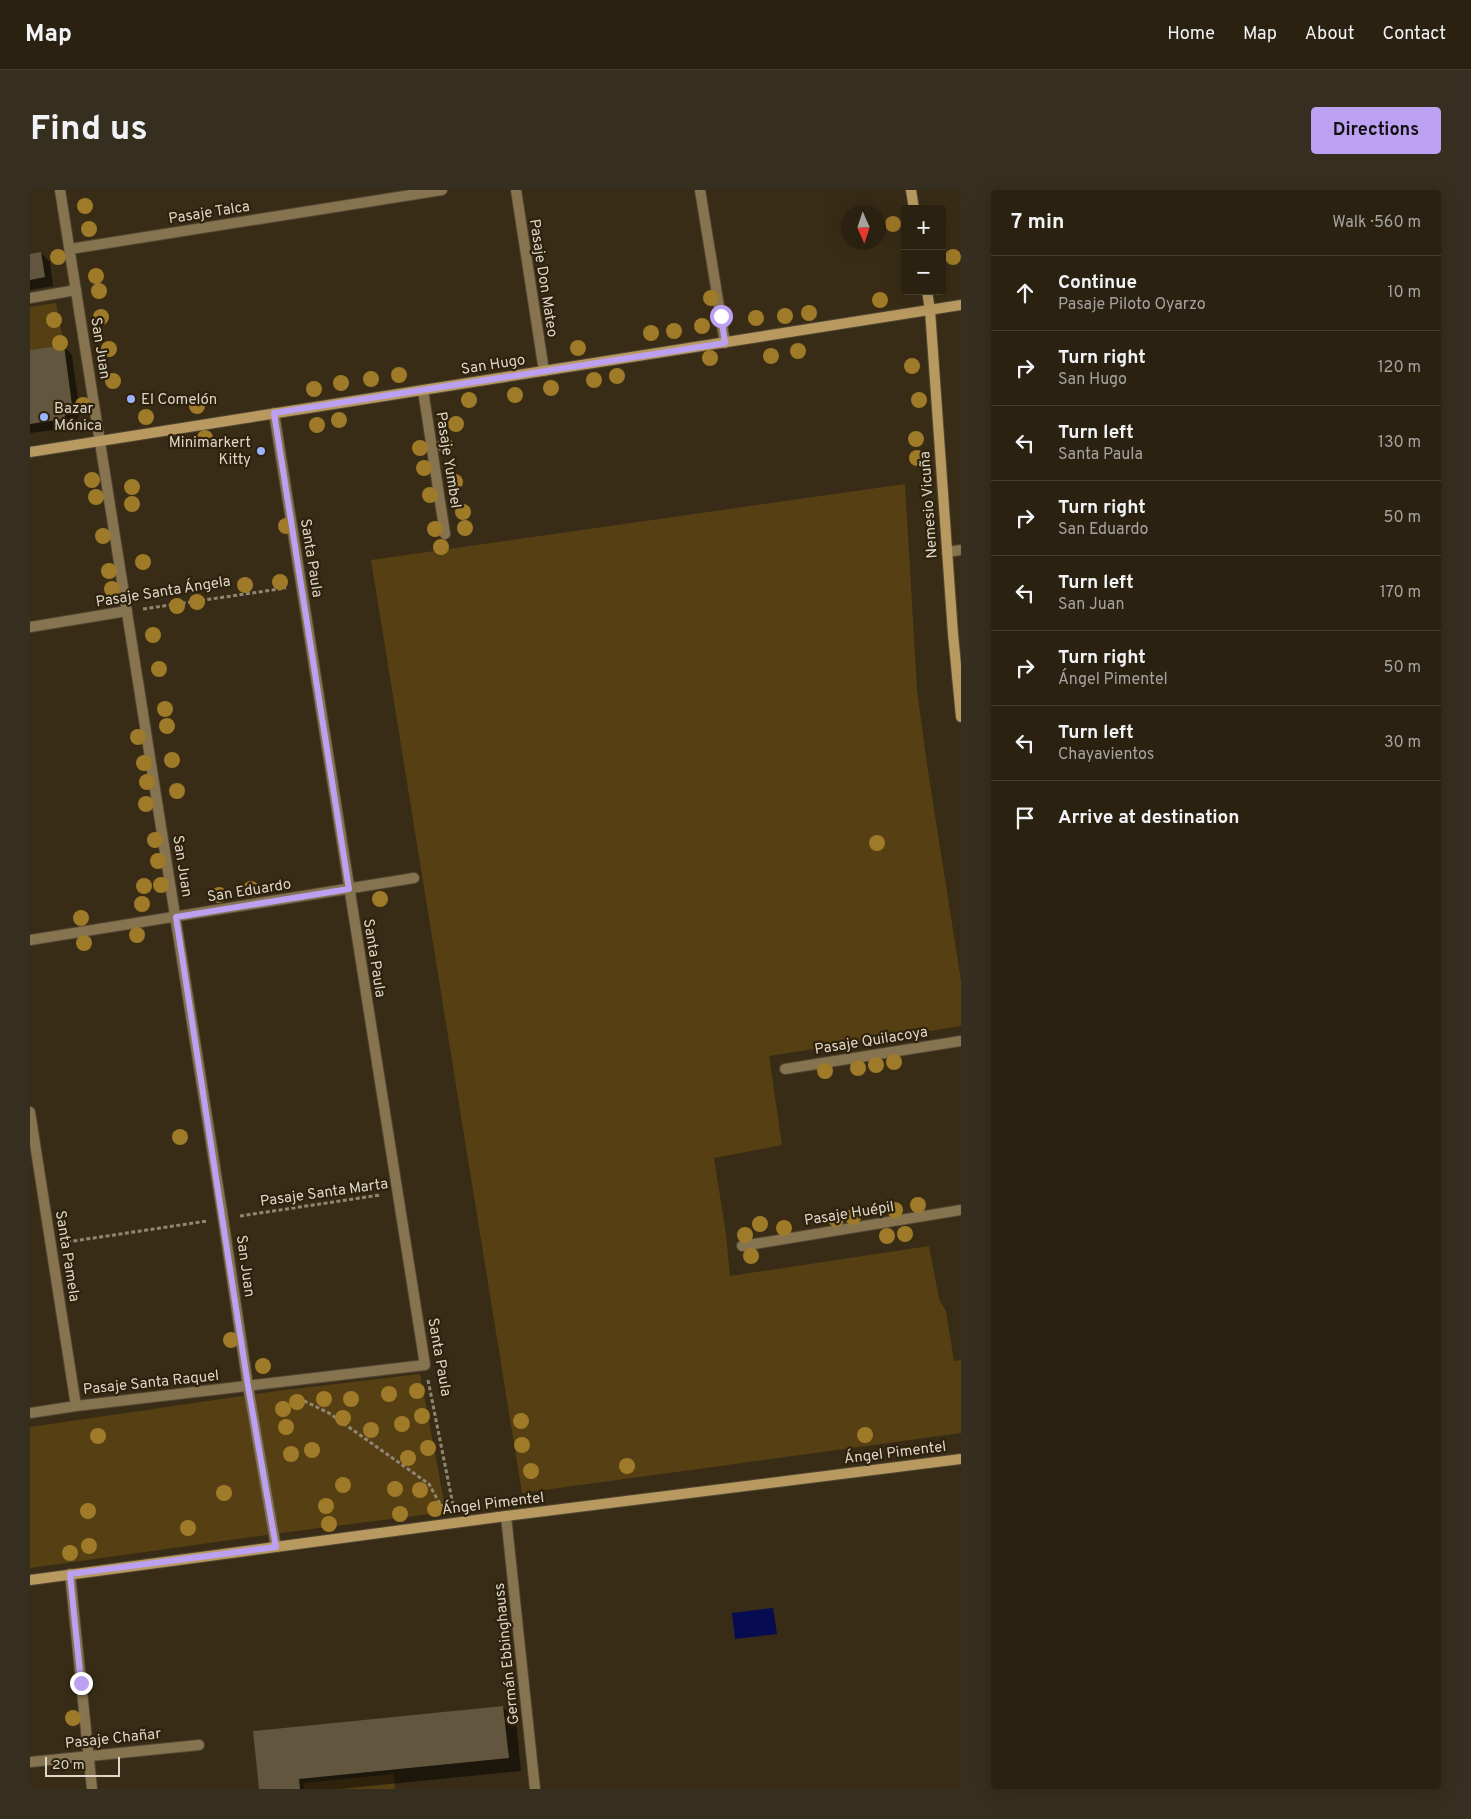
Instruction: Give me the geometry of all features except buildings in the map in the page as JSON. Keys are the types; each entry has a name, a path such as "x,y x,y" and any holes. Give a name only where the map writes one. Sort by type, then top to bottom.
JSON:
{"street":[{"name":"San Juan","path":"60,190 176,917 248,1386 276,1547"},
{"name":"Pasaje Talca","path":"70,249 442,190"},
{"name":"Pasaje Don Mateo","path":"516,190 544,371"},
{"path":"700,190 725,343"},
{"path":"911,190 913,205"},
{"path":"30,298 76,290"},
{"name":"Nemesio Vicuña","path":"928,295 961,716"},
{"name":"San Hugo","path":"30,452 961,305"},
{"name":"Pasaje Yumbel","path":"423,390 445,534"},
{"name":"Santa Paula","path":"274,413 425,1365"},
{"path":"947,552 961,550"},
{"name":"Pasaje Santa Ángela","path":"30,627 127,612"},
{"name":"San Eduardo","path":"30,940 414,878"},
{"name":"Pasaje Quilacoya","path":"785,1068 961,1041"},
{"name":"Santa Pamela","path":"30,1112 76,1406"},
{"name":"Pasaje Huépil","path":"742,1246 961,1210"},
{"name":"Pasaje Santa Raquel","path":"30,1412 425,1365"},
{"name":"Ángel Pimentel","path":"30,1580 506,1516 961,1459"},
{"name":"Germán Ebbinghauss","path":"506,1516 535,1789"},
{"path":"70,1574 92,1789"},
{"name":"Pasaje Chañar","path":"30,1762 199,1745"}],"path":[{"name":"Pasaje Santa Ángela","path":"127,612 301,586"},
{"name":"Pasaje Santa Marta","path":"255,1213 398,1192"},
{"path":"51,1244 196,1222"},
{"name":"Santa Paula","path":"425,1365 453,1505"},
{"path":"292,1395 329,1413 429,1484 441,1506"}],"shaded area":[{"path":"56,303 64,345 30,350 30,307"},
{"path":"905,484 917,689 961,981 961,1026 769,1056 782,1145 714,1158 726,1234 730,1276 929,1246 939,1299 946,1311 954,1361 961,1360 961,1433 522,1493 371,560"},
{"path":"420,1374 446,1512 30,1568 30,1427 277,1391"},
{"path":"773,1608 777,1634 735,1639 732,1613"},
{"path":"394,1774 395,1789 304,1789 304,1783"}],"place":[{"name":"El Comelón","path":"131,399"},
{"name":"Bazar Mónica","path":"44,417"},
{"name":"Minimarkert Kitty","path":"261,451"}],"route":[{"path":"81,1683 70,1574 276,1547 248,1386 176,917 349,889 274,413 725,343 721,316"}]}
